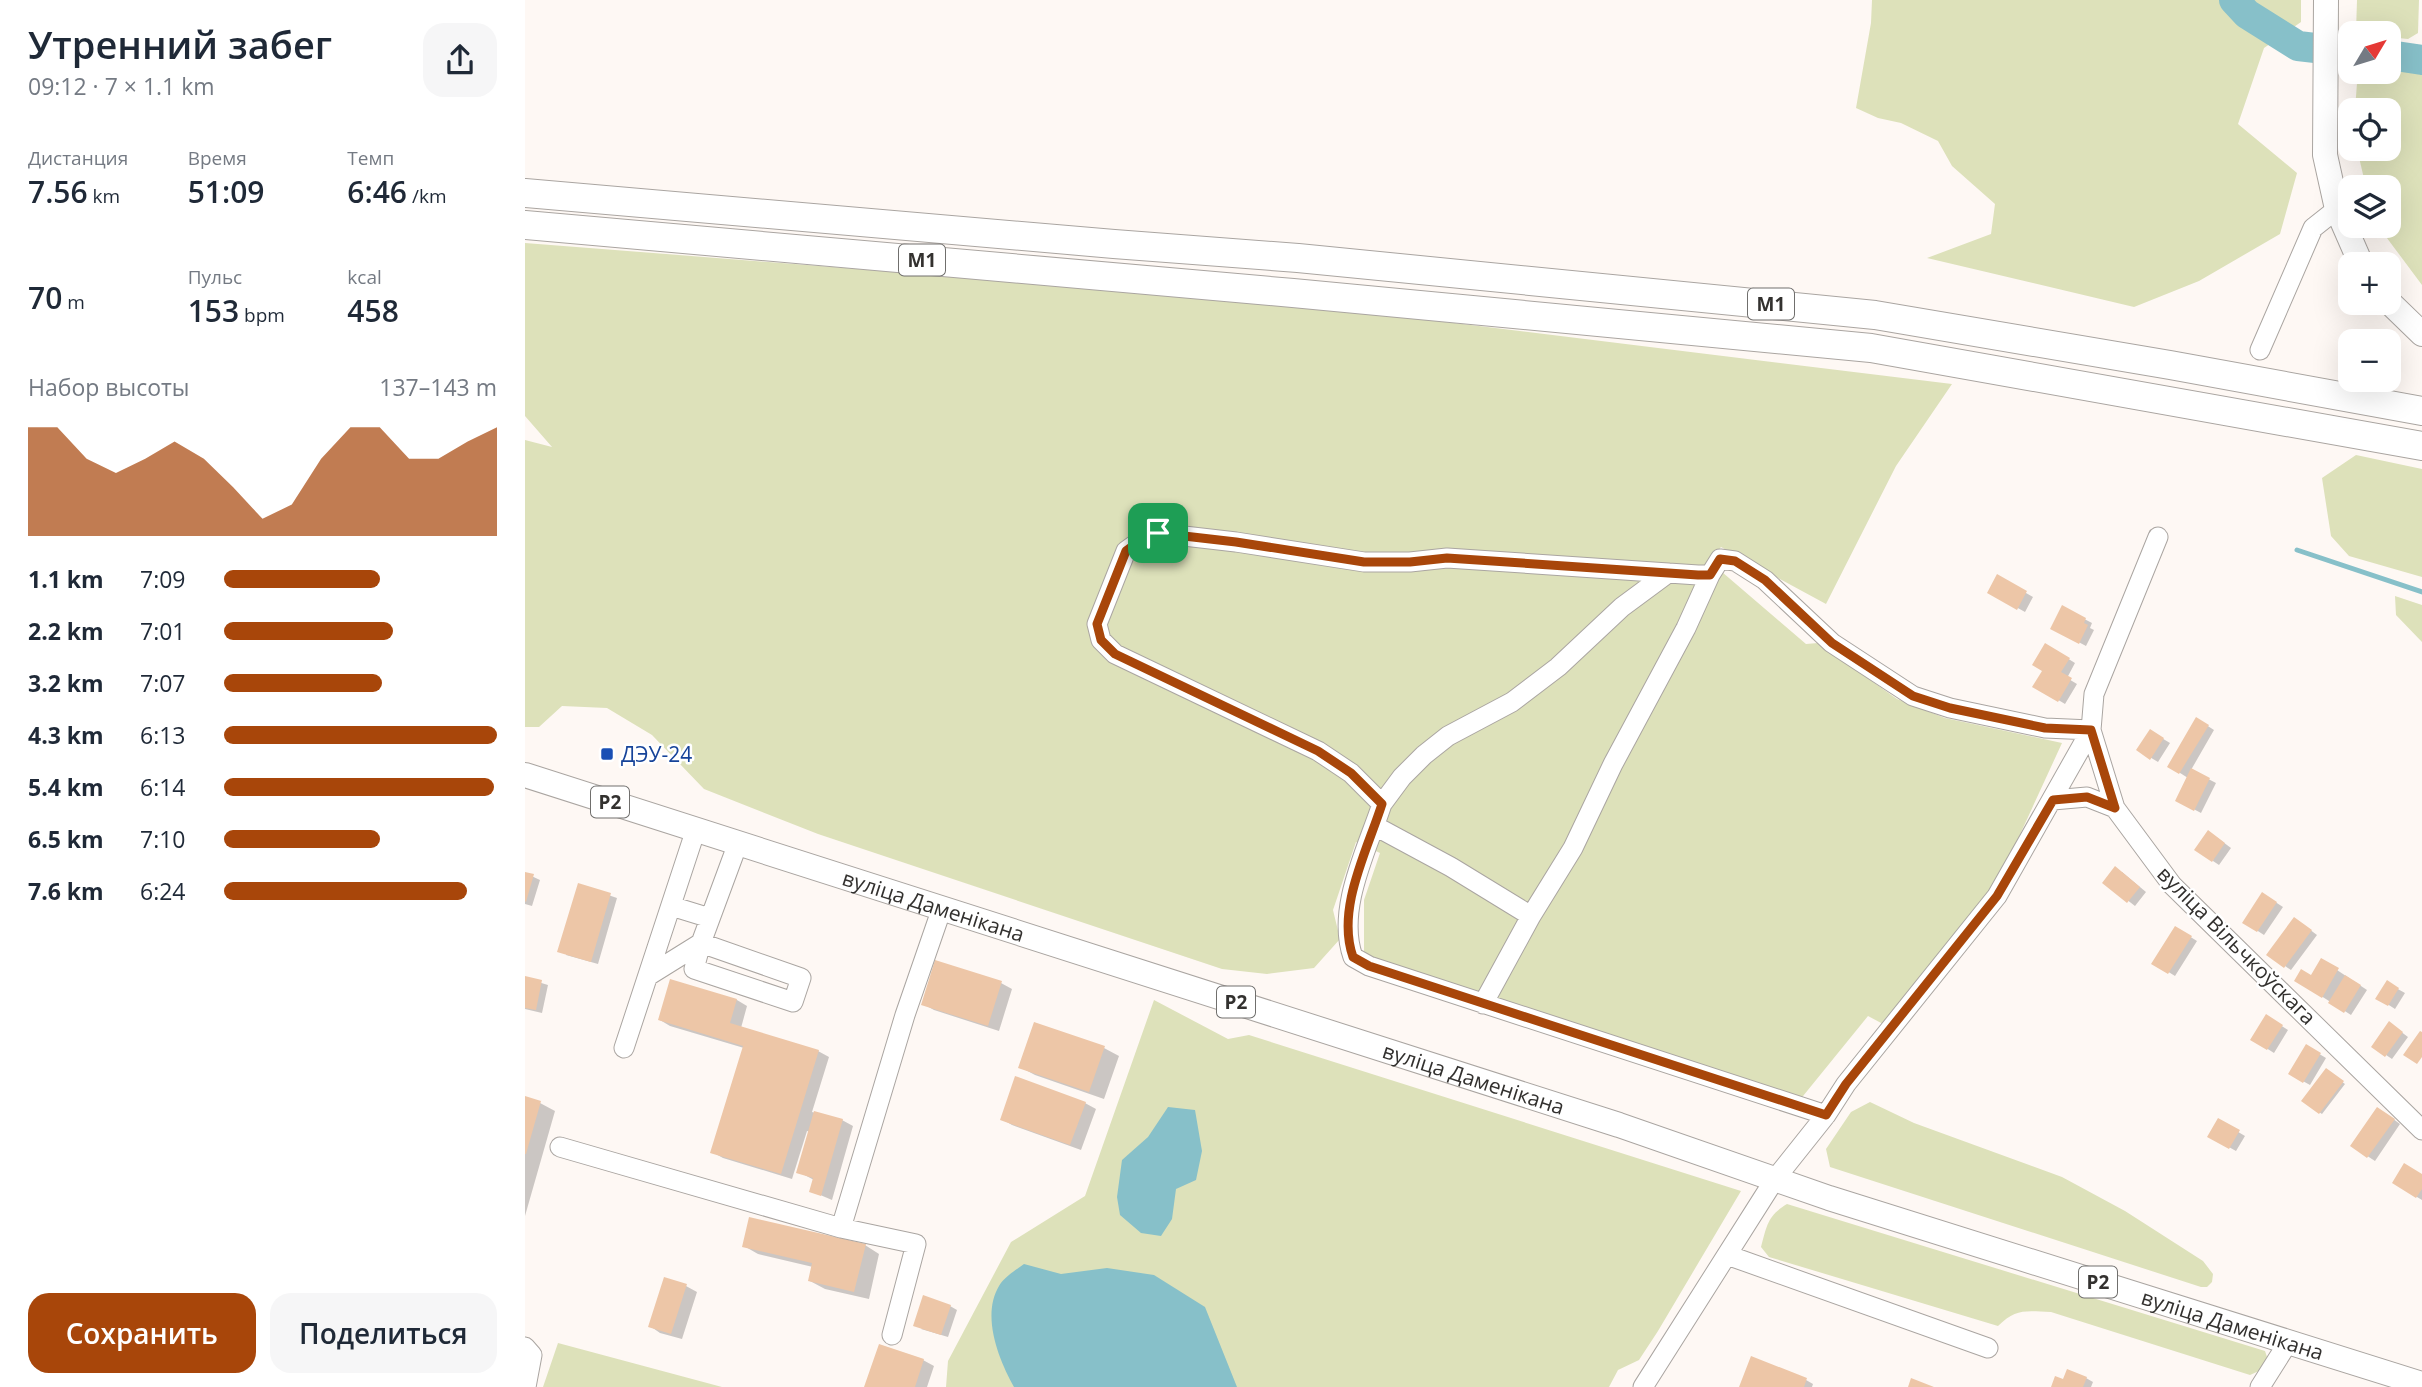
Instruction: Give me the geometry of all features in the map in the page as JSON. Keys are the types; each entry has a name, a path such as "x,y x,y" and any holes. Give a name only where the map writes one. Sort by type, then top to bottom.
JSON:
{"highway":[{"name":"М1","path":"525,193 1298,258 1875,314 2209,371 2422,411"},
{"name":"М1","path":"525,225 1307,294 1871,348 2422,446"}],"main road":[{"path":"2326,0 2325,155 2337,209 2356,252"},
{"path":"2401,314 2422,334"},
{"name":"вуліца Даменікана","path":"525,775 1619,1125 1855,1206 2422,1384"}],"street":[{"path":"2260,351 2313,228 2337,209"},
{"path":"1382,804 1351,773 1318,751 1115,654 1101,640 1097,624 1126,551 1144,538 1158,533 1364,562 1410,562 1447,558 1710,575"},
{"name":"вуліца Вільчкоўскага","path":"2158,537 2094,694 2091,730 2115,808 2172,885 2422,1130"},
{"path":"1483,1004 1531,916 1573,848 1613,764 1720,559 1735,561 1765,580 1832,643 1913,696 1950,708 2045,728 2091,730 1997,896 1846,1084 1826,1115 1775,1179 1643,1387"},
{"path":"1668,573 1622,607 1558,667 1512,702 1448,736 1402,777 1382,804 1348,907 1347,939 1353,957 1369,966 1826,1115"},
{"path":"2053,800 2087,797 2115,808"},
{"path":"1375,826 1451,867 1531,916"},
{"path":"624,1048 696,829"},
{"path":"701,943 801,978 793,1002 694,969 701,943 738,843"},
{"path":"671,906 711,918"},
{"path":"842,1228 905,1015 942,908"},
{"path":"648,976 701,943"},
{"path":"560,1147 842,1228 916,1244 892,1335"},
{"path":"1727,1255 1988,1348"},
{"path":"2260,1387 2289,1341"},
{"path":"525,1347 532,1355 526,1387"}],"green space":[{"path":"1872,0 2301,0 2301,22 2264,48 2238,124 2297,173 2280,234 2199,281 2134,307 1927,258 1991,234 1995,204 1952,166 1938,141 1901,123 1878,118 1856,108 1871,23"},
{"path":"2357,0 2419,0 2418,33 2408,39 2401,38 2401,21 2356,21"},
{"path":"2401,68 2413,69 2422,75 2422,285 2401,257 2401,252 2397,252 2387,238 2401,238 2401,175 2363,175 2360,161 2401,161 2401,98 2356,98 2357,84 2401,84"},
{"path":"525,243 974,278 1372,313 1952,384 1896,466 1826,604 1721,547 1707,565 1715,566 1806,644 1818,643 1897,699 1945,718 2062,743 1994,891 1883,1024 1868,1016 1799,1101 1364,957 1364,900 1380,853 1356,842 1333,910 1340,939 1314,968 1267,974 1222,969 818,834 704,789 652,735 607,708 562,706 539,727 525,727 525,440 552,447 525,416"},
{"path":"2356,455 2422,469 2422,577 2349,556 2331,536 2322,478"},
{"path":"2395,596 2422,605 2422,642 2396,615"},
{"path":"1154,1000 1228,1039 1249,1035 1741,1191 1639,1360 1618,1370 1609,1387 946,1387 948,1361 1011,1242 1085,1196"},
{"path":"1870,1102 1914,1123 2062,1177 2125,1211 2203,1261 2213,1274 2212,1282 2207,1287 2201,1287 1830,1167 1826,1149 1851,1112"},
{"path":"1787,1204 2265,1351 2268,1360 2261,1370 2250,1375 2051,1312 2016,1313 1998,1326 1769,1257 1761,1247 1767,1227 1775,1213"},
{"path":"558,1343 722,1387 543,1387"}],"water":[{"path":"1168,1107 1195,1110 1202,1151 1196,1180 1176,1189 1172,1219 1161,1236 1141,1233 1120,1215 1117,1197 1122,1160 1148,1137"},
{"path":"1024,1264 1061,1274 1107,1268 1154,1275 1205,1307 1237,1387 1014,1387 994,1338 992,1311 1001,1283"}],"building":[{"path":"1997,574 2027,591 2017,610 1987,593"},
{"path":"2062,605 2086,618 2084,623 2088,625 2079,644 2050,629"},
{"path":"2045,643 2070,658 2061,672 2072,678 2058,702 2032,687 2042,671 2032,665"},
{"path":"2196,717 2209,725 2179,774 2167,767"},
{"path":"2150,729 2164,738 2150,760 2136,750"},
{"path":"2191,768 2210,778 2194,811 2175,801"},
{"path":"2208,830 2225,843 2212,862 2194,850"},
{"path":"2115,866 2140,887 2127,903 2102,883"},
{"path":"525,872 534,874 526,902 525,901"},
{"path":"578,883 611,893 591,962 557,952"},
{"path":"2262,892 2277,902 2257,932 2242,923"},
{"path":"2294,917 2312,930 2284,968 2266,955"},
{"path":"2175,926 2192,936 2168,974 2151,964"},
{"path":"2321,958 2339,968 2322,998 2294,981 2301,969 2311,975"},
{"path":"935,960 1002,981 988,1026 921,1005"},
{"path":"2345,975 2361,985 2344,1013 2328,1003"},
{"path":"525,976 542,980 536,1010 525,1008"},
{"path":"670,979 737,999 730,1023 819,1050 781,1174 710,1153 743,1046 658,1020"},
{"path":"2387,980 2399,988 2388,1006 2375,999"},
{"path":"2266,1014 2283,1025 2267,1050 2250,1040"},
{"path":"2389,1021 2403,1032 2385,1057 2371,1047"},
{"path":"1034,1022 1105,1046 1089,1092 1018,1068"},
{"path":"2420,1031 2422,1057 2417,1064 2403,1055"},
{"path":"2306,1044 2321,1053 2303,1083 2288,1074"},
{"path":"2326,1068 2344,1081 2319,1114 2301,1101"},
{"path":"1015,1076 1086,1102 1070,1145 1000,1120"},
{"path":"525,1096 541,1101 526,1154 525,1154"},
{"path":"2377,1107 2395,1119 2367,1158 2350,1146"},
{"path":"814,1111 843,1119 821,1196 809,1192 813,1178 796,1173"},
{"path":"2218,1118 2240,1130 2229,1149 2207,1137"},
{"path":"2404,1163 2422,1174 2422,1189 2416,1198 2392,1183"},
{"path":"749,1217 866,1244 854,1292 808,1281 812,1263 742,1247"},
{"path":"664,1277 687,1284 671,1334 648,1327"},
{"path":"923,1295 951,1305 941,1335 913,1326"},
{"path":"879,1344 924,1359 915,1387 864,1387"},
{"path":"1751,1356 1807,1378 1804,1387 1739,1387"},
{"path":"2067,1369 2087,1377 2083,1387 2051,1387 2055,1376 2063,1379"},
{"path":"1911,1378 1934,1387 1908,1387"}],"waterway":[{"path":"2234,0 2247,14 2298,46 2338,51"},
{"path":"2401,57 2422,60"},
{"path":"2297,550 2422,592"}],"place":[{"name":"ДЭУ-24","path":"607,754"}],"route":[{"path":"1158,533 1364,562 1410,562 1447,558 1710,575 1720,559 1735,561 1765,580 1832,643 1913,696 1950,708 2045,728 2091,730 2115,808 2087,797 2053,800 1997,896 1846,1084 1826,1115 1369,966 1353,957 1347,939 1348,907 1382,804 1351,773 1318,751 1115,654 1101,640 1097,624 1126,551 1144,538 1158,533"}]}
